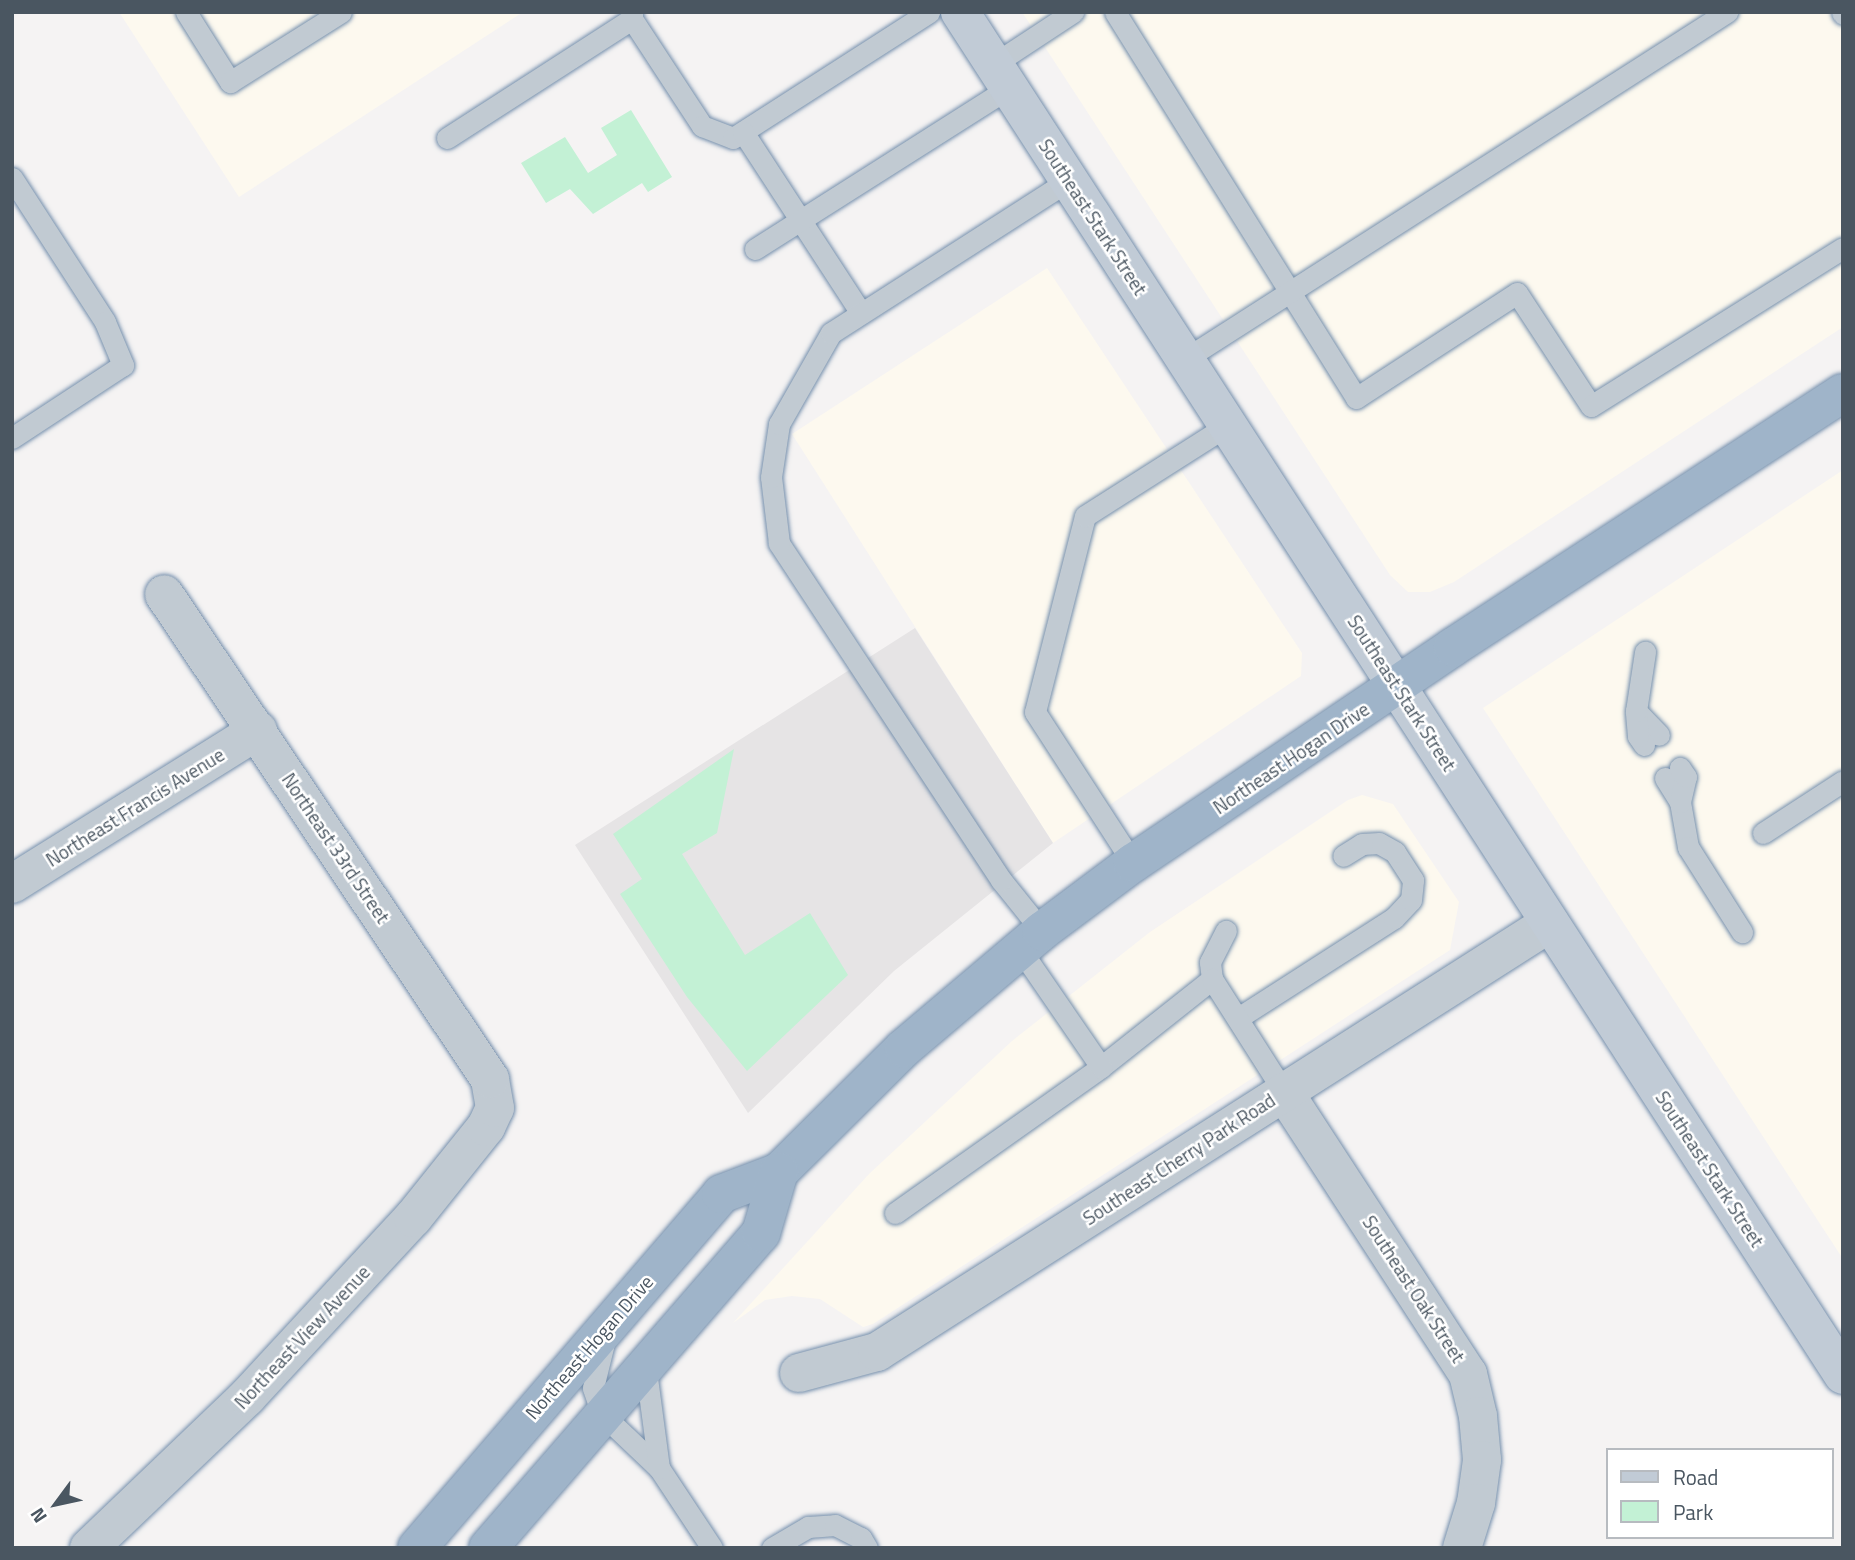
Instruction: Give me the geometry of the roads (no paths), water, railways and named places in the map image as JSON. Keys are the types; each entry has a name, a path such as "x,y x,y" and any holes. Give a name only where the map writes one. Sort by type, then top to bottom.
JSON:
{"highway":[{"name":"Northeast Hogan Drive","path":"417,1548 721,1194 779,1172 904,1048 1031,940 1133,863 1843,393"},
{"name":"Northeast Hogan Drive","path":"488,1548 645,1363 761,1233 779,1172"}],"main road":[{"name":"Southeast Stark Street","path":"960,12 1843,1375"}],"street":[{"name":"Northeast 33rd Street","path":"164,594 258,730 490,1079 495,1108"},
{"name":"Northeast Francis Avenue","path":"12,884 258,730"},
{"name":"Southeast Cherry Park Road","path":"799,1374 877,1352 1550,923"},
{"name":"Southeast Oak Street","path":"1284,1092 1468,1374 1478,1416 1482,1460 1476,1503 1462,1548"},
{"name":"Northeast View Avenue","path":"89,1548 247,1397 413,1218 486,1127 495,1108"}],"lane":[{"path":"186,12 230,82 341,12"},
{"path":"447,138 632,16 702,126 733,138 929,12"},
{"path":"755,249 801,220 1001,76 1073,12"},
{"path":"1115,12 1291,288 1356,398 1517,293 1591,406 1843,247"},
{"path":"1185,359 1291,288 1727,12"},
{"path":"743,132 862,313"},
{"path":"12,178 104,322 123,365 12,438"},
{"path":"1069,180 831,333 779,424 771,477 779,543 1001,880 1101,1067"},
{"path":"1133,863 1035,712 1085,516 1228,425"},
{"path":"1644,652 1636,711 1652,740"},
{"path":"1672,773 1686,777 1680,802 1688,847 1742,932"},
{"path":"1763,833 1843,781"},
{"path":"1238,1018 1394,919 1411,901 1413,880 1395,852 1379,843 1362,844 1343,856"},
{"path":"1226,931 1210,962 1212,979 1284,1092"},
{"path":"895,1213 1101,1067 1212,979"},
{"path":"609,1324 593,1388 602,1414 659,1468 712,1548"},
{"path":"645,1363 659,1468"},
{"path":"772,1548 808,1527 835,1525 860,1538 867,1548"}]}
